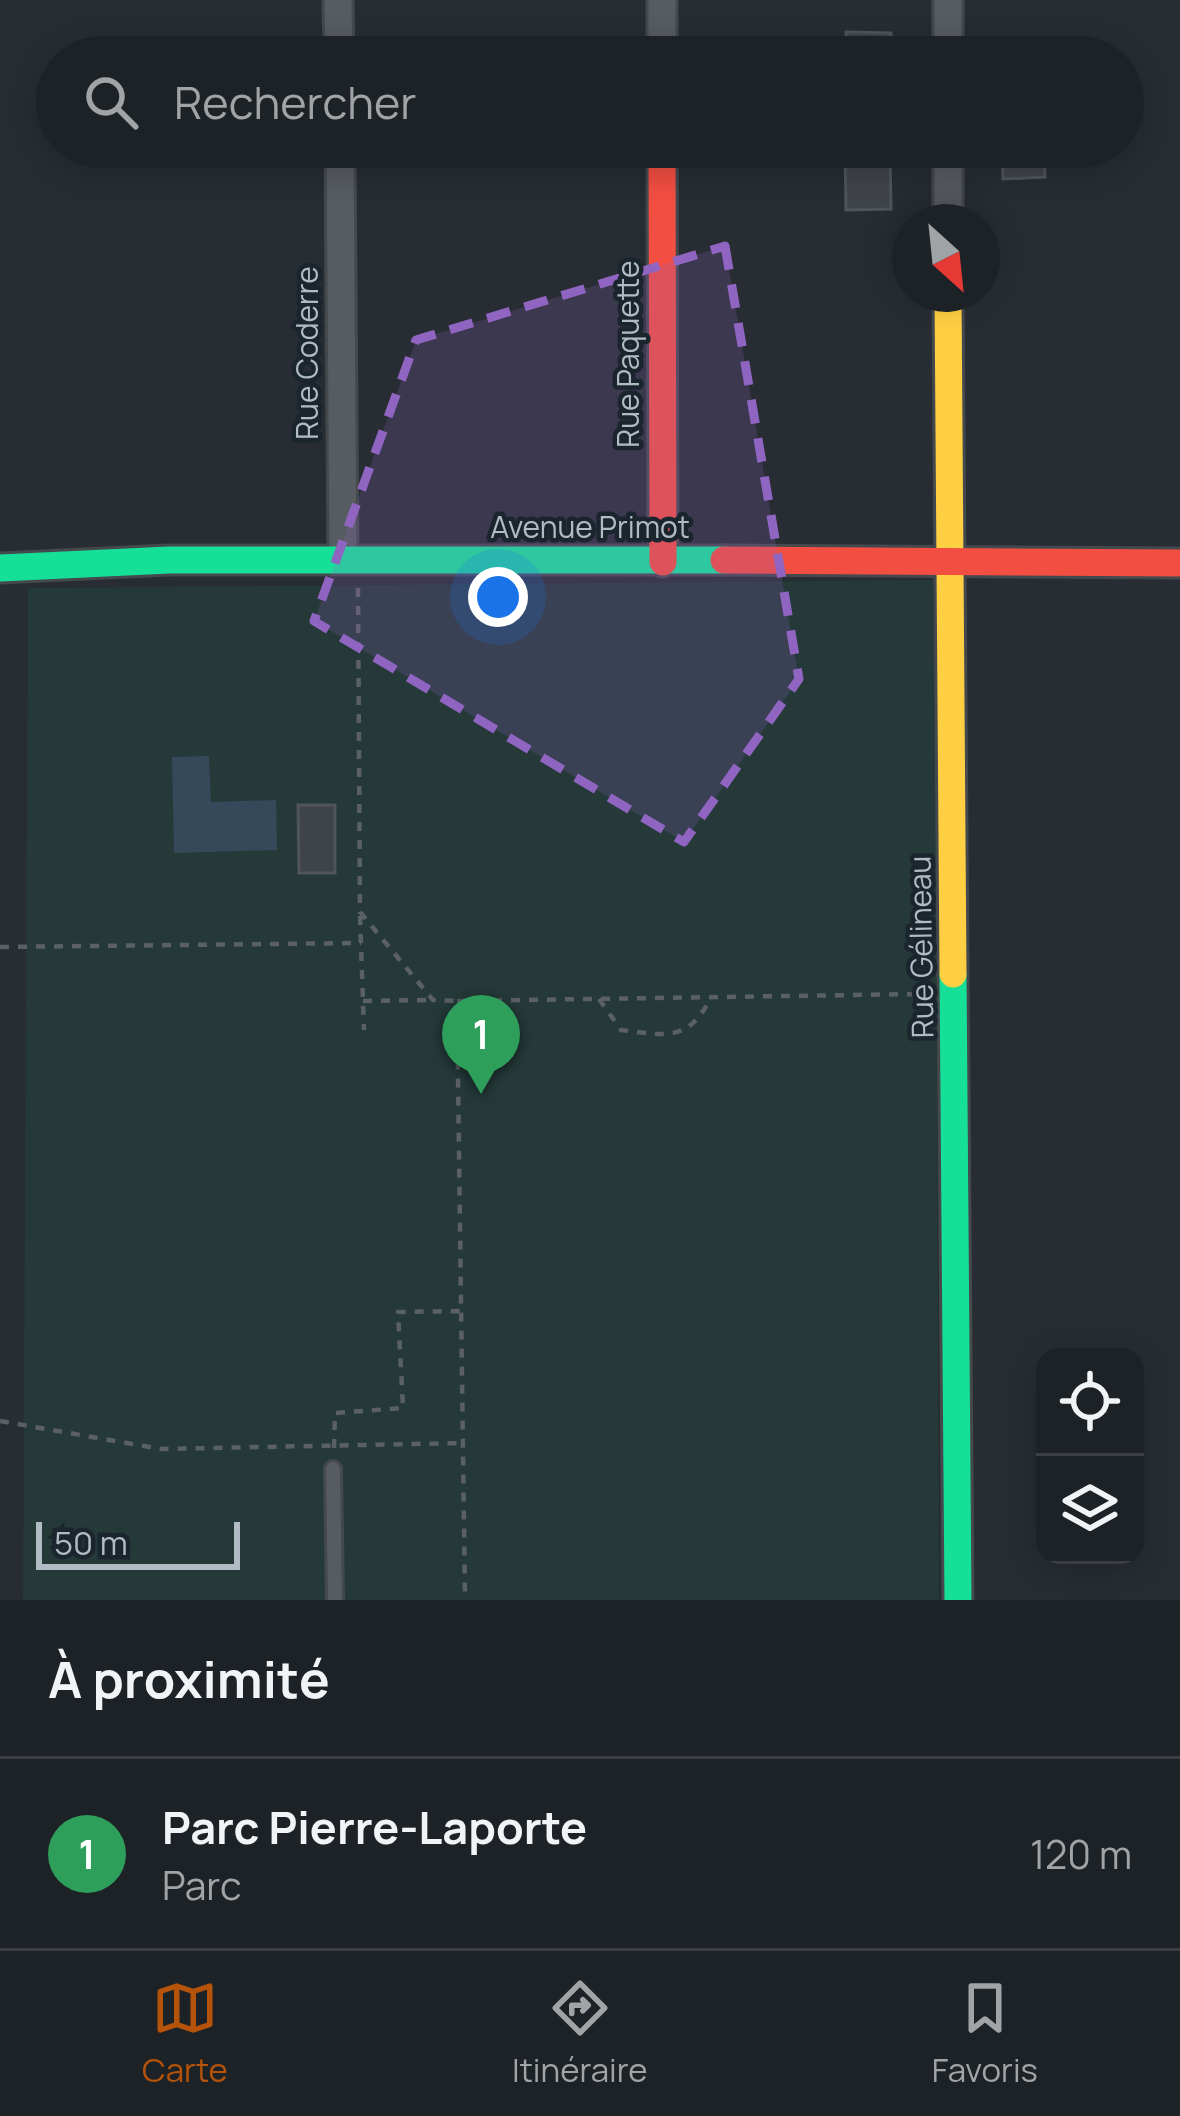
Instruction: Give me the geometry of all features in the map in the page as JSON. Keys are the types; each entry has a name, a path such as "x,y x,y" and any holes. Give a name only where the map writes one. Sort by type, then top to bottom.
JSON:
{"street":[{"path":"338,0 339,36"},
{"path":"662,0 662,36"},
{"path":"948,0 948,36"},
{"name":"Rue Coderre","path":"341,168 350,558"},
{"name":"Rue Paquette","path":"662,168 663,562"},
{"path":"948,168 948,204"},
{"name":"Rue Gélineau","path":"948,312 958,1600"},
{"name":"Avenue Primot","path":"0,568 350,558 1180,562"}],"lane":[{"path":"333,1469 335,1600"}],"path":[{"path":"350,558 364,1030"},
{"path":"360,912 433,1000"},
{"path":"0,947 361,943"},
{"path":"363,1001 956,994"},
{"path":"599,999 621,1030 671,1035 699,1021 711,997"},
{"path":"457,1001 465,1600"},
{"path":"334,1446 335,1413 403,1408 398,1312 464,1311"},
{"path":"0,1421 161,1449 464,1443"}],"highlighted area":[{"path":"725,246 799,679 684,842 314,621 416,340"}],"green space":[{"path":"935,580 939,1600 23,1600 28,588"}],"water":[{"path":"209,756 211,802 276,800 277,850 174,853 172,757"}],"building":[{"path":"846,32 891,33 891,36 846,36"},
{"path":"845,168 890,168 891,209 846,210"},
{"path":"1003,168 1045,168 1045,177 1003,179"},
{"path":"298,805 335,805 335,873 299,873"}],"traffic: fast":[{"path":"0,568 169,560 724,560"},
{"path":"953,974 958,1600"}],"traffic: slow":[{"path":"948,312 953,974"}],"traffic: jam":[{"path":"662,168 663,562"},
{"path":"724,560 1180,563"}],"place":[{"name":"Parc Pierre-Laporte","path":"481,1094"}]}
